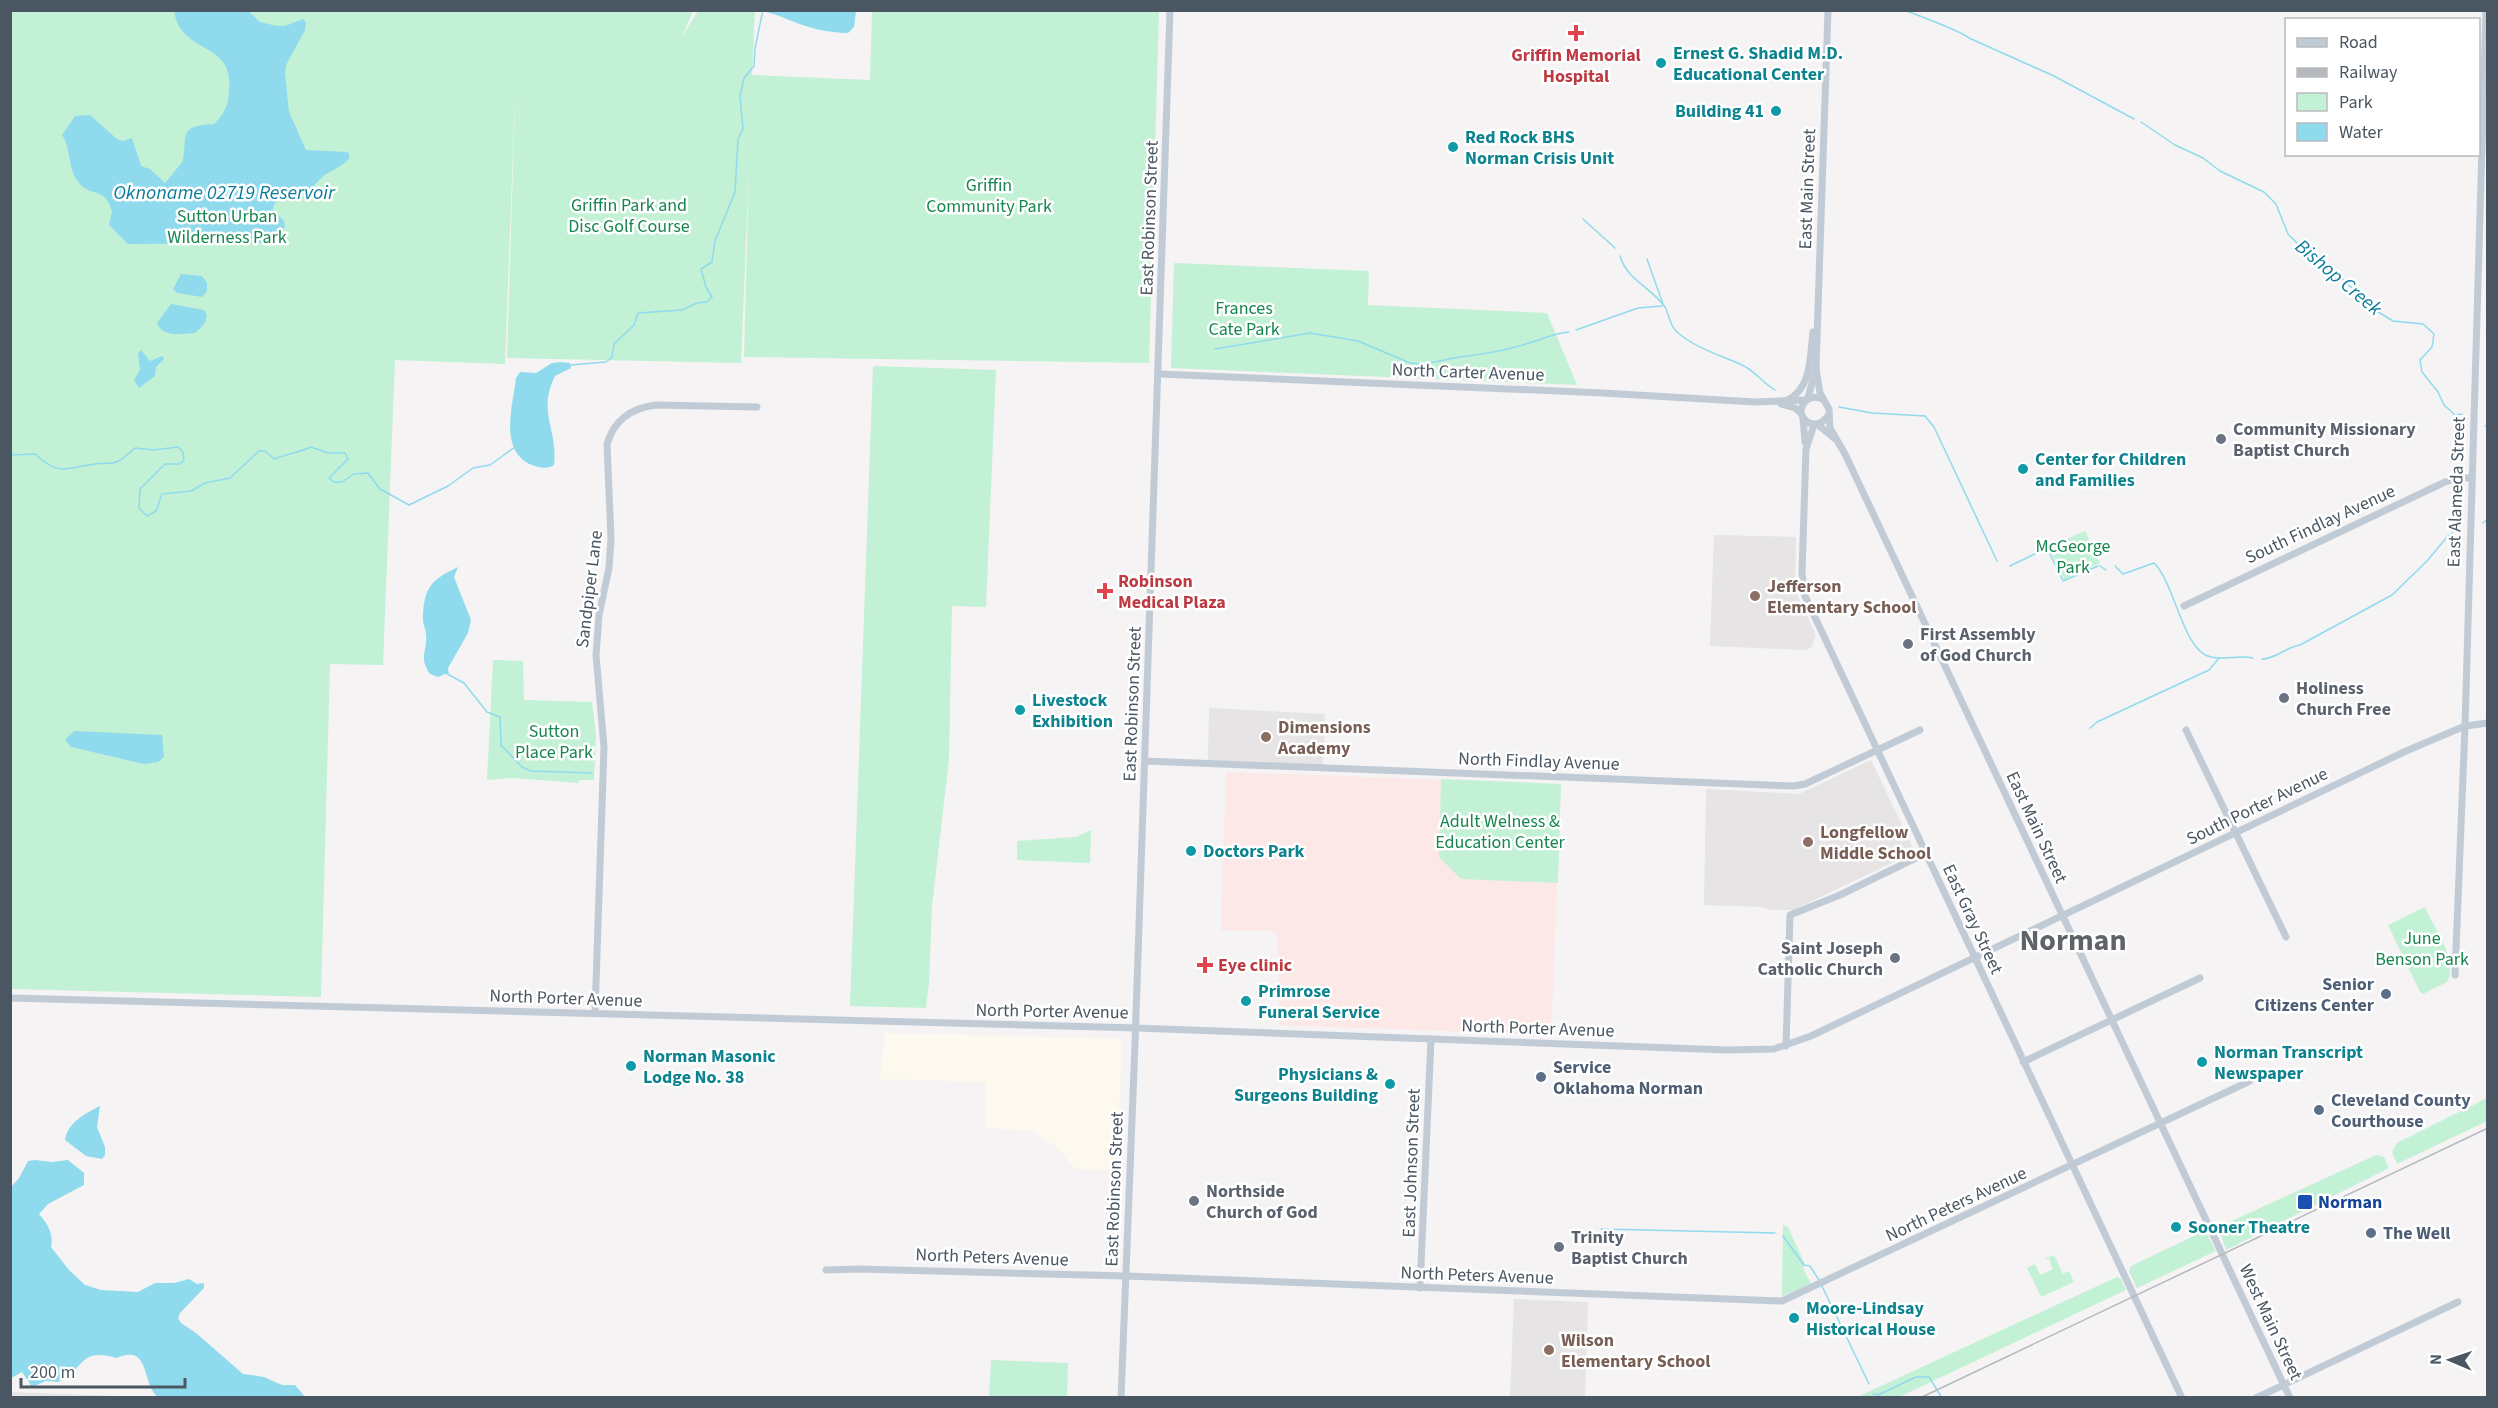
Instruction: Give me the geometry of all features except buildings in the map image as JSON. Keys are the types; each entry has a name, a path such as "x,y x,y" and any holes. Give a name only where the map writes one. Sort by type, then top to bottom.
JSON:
{"street":[{"name":"East Robinson Street","path":"1121,1398 1136,1028 1170,10"},
{"name":"East Main Street","path":"1807,399 1813,387 1816,368 1828,10"},
{"name":"East Alameda Street","path":"2455,975 2465,726 2486,10"},
{"path":"1780,402 1797,394 1807,378 1818,300"},
{"name":"East Main Street","path":"1816,368 1822,399"},
{"name":"North Carter Avenue","path":"1159,374 1780,402 1807,399"},
{"path":"1813,397 1822,399 1827,405 1828,413 1822,422 1816,424 1806,448 1803,404 1807,399 1813,397"},
{"name":"North Carter Avenue","path":"1780,402 1795,408 1802,415"},
{"name":"Sandpiper Lane","path":"595,1013 604,747 596,655 599,615 609,568 611,539 607,444 612,430 621,419 627,413 642,408 656,405 757,407"},
{"name":"East Main Street","path":"1828,413 1830,428 2113,1019 2209,1226"},
{"path":"1802,415 1816,424"},
{"name":"East Main Street","path":"1816,424 1838,441"},
{"name":"East Gray Street","path":"1806,448 1802,583 1806,600 2182,1398"},
{"name":"South Findlay Avenue","path":"2184,606 2433,488 2459,478 2472,478"},
{"name":"South Porter Avenue","path":"2062,916 2406,751 2465,726 2487,723"},
{"name":"North Findlay Avenue","path":"1145,761 1784,786 1805,784 1920,730"},
{"path":"2186,730 2286,937"},
{"path":"1786,1046 1790,915 1840,895 1926,853"},
{"name":"North Porter Avenue","path":"10,998 1136,1028 1727,1050 1786,1046 2062,916"},
{"path":"2023,1062 2200,978"},
{"name":"East Johnson Street","path":"1420,1288 1431,1039"},
{"name":"North Peters Avenue","path":"826,1270 1126,1276 1782,1301 2250,1081"},
{"name":"West Main Street","path":"2209,1226 2290,1398"},
{"path":"2256,1398 2458,1302"}],"shaded area":[{"name":"Jefferson Elementary School","path":"1714,535 1796,537 1795,590 1816,635 1811,648 1805,650 1710,646"},
{"name":"Dimensions Academy","path":"1209,708 1325,714 1323,767 1208,760"},
{"name":"Longfellow Middle School","path":"1871,760 1915,852 1793,910 1704,905 1706,789 1799,794"},
{"path":"1226,772 1561,784 1551,1035 1279,1025 1278,938 1272,931 1221,930"},
{"path":"885,1033 1122,1039 1117,1170 1074,1169 1059,1149 1033,1131 985,1128 986,1082 880,1079"},
{"name":"Wilson Elementary School","path":"1514,1299 1588,1302 1585,1397 1510,1397"},
{"path":"11,1392 149,1397 151,1397 11,1398"}],"green space":[{"path":"11,11 693,11 682,37 698,11 755,11 752,75 870,80 872,11 1159,11 1149,363 744,357 749,168 741,363 507,358 516,71 505,364 395,360 383,665 330,664 321,997 11,989"},
{"name":"Frances Cate Park","path":"1174,263 1369,271 1368,305 1547,313 1577,385 1171,368"},
{"path":"873,366 996,370 986,607 952,606 949,759 932,906 926,1008 850,1006"},
{"name":"McGeorge Park","path":"2085,531 2100,563 2064,580 2050,550 2053,545"},
{"name":"Sutton Place Park","path":"493,660 523,661 524,700 592,702 596,734 594,780 579,780 579,783 512,778 487,780"},
{"name":"Adult Welness & Education Center","path":"1441,779 1561,784 1558,883 1461,879 1439,857"},
{"path":"1091,830 1090,863 1017,860 1017,841 1076,837"},
{"name":"June Benson Park","path":"2425,907 2448,954 2450,974 2447,982 2423,994 2388,925"},
{"path":"2487,1098 2487,1121 2397,1164 2392,1152 2397,1143"},
{"path":"2376,1155 2384,1157 2389,1168 2226,1250 2219,1228 2223,1225"},
{"path":"1783,1225 1788,1227 1811,1284 1782,1296"},
{"path":"2200,1233 2206,1233 2216,1251 2137,1288 2129,1271 2131,1266"},
{"path":"2054,1255 2063,1274 2069,1271 2074,1282 2041,1297 2027,1268 2035,1264 2040,1275 2053,1269 2049,1259 2044,1259"},
{"path":"2117,1277 2121,1279 2126,1290 1899,1397 1857,1397"},
{"path":"991,1360 1068,1363 1067,1397 989,1397"}],"water":[{"path":"856,10 854,27 848,33 819,30 774,14 755,11"},
{"name":"Oknoname 02719 Reservoir","path":"174,11 248,11 260,22 277,26 285,26 303,19 306,22 305,30 286,65 289,112 306,150 348,152 350,158 323,176 305,195 285,196 277,200 273,209 284,221 285,228 270,243 128,244 109,225 112,212 106,199 83,187 75,178 62,135 75,116 90,115 117,139 123,141 132,138 141,166 150,169 165,183 183,161 186,133 194,127 214,124 223,113 229,91 229,75 224,63 186,35"},
{"path":"181,274 202,276 207,283 207,291 202,297 177,293 173,289"},
{"path":"171,304 204,310 207,317 205,323 195,333 173,334 163,331 157,323"},
{"path":"141,350 150,361 162,356 164,359 156,367 155,376 139,388 134,380 140,370 138,353"},
{"path":"552,363 570,363 571,368 555,376 548,400 554,465 546,468 538,467 521,458 511,438 511,414 516,378 520,372 536,373"},
{"path":"458,567 454,577 471,620 468,633 448,668 449,675 438,677 430,674 426,668 424,653 426,632 423,610 430,587 441,576"},
{"path":"74,731 162,735 164,757 158,762 144,764 71,747 65,740"},
{"path":"100,1106 97,1127 105,1147 105,1155 102,1159 86,1156 65,1140 73,1124 83,1115"},
{"path":"68,1160 84,1173 84,1185 48,1204 39,1214 49,1229 52,1238 51,1247 69,1270 85,1285 101,1290 138,1292 155,1283 174,1283 189,1279 197,1284 204,1283 204,1288 180,1313 178,1318 181,1323 196,1333 243,1374 264,1377 282,1385 295,1385 305,1397 158,1397 149,1383 140,1360 128,1355 117,1358 104,1355 89,1357 58,1382 46,1381 32,1387 22,1372 11,1378 11,1187 28,1161 52,1162"}],"waterway":[{"path":"571,365 606,362 612,357 614,344 634,325 638,313 682,310 697,303 707,302 712,297 706,287 701,269 712,262 715,241 735,192 738,139 743,129 740,96 744,78 754,66 755,48 763,10"},
{"name":"Bishop Creek","path":"1904,10 1948,27 2054,76 2134,119"},
{"name":"Bishop Creek","path":"2141,122 2175,145 2203,158 2220,171 2264,192 2276,204 2288,234 2303,249 2328,265 2375,310 2393,321 2423,324 2434,334 2432,347 2420,360 2422,372 2438,392 2444,405 2455,415 2462,414"},
{"path":"1583,219 1615,248"},
{"path":"1620,256 1634,278 1660,300 1677,332 1700,347 1746,367 1775,390"},
{"path":"1647,259 1663,304"},
{"path":"1576,330 1638,308 1662,306"},
{"path":"1215,349 1310,333 1358,341 1410,363 1422,364 1503,350 1569,332"},
{"path":"1839,407 1872,413 1925,416 1934,427 1997,561"},
{"path":"10,455 35,454 55,468 66,469 117,462 135,448 154,450 178,447 183,452 184,460 180,464 165,464 140,489 139,508 147,516 156,511 162,494 191,491 205,483 230,478 259,451 265,451 274,459 311,447 328,453 345,453 348,459 329,478 334,482 342,482 354,474 368,473 380,489 409,505 448,486 473,468 490,465 515,447"},
{"path":"2483,523 2488,519"},
{"path":"2262,659 2300,645 2392,595 2460,526"},
{"path":"2010,566 2045,549 2049,552 2063,581 2098,566"},
{"path":"2115,566 2123,574 2154,563 2168,585 2186,630 2201,652 2216,658 2253,658"},
{"path":"2100,566 2106,570"},
{"path":"2090,728 2097,722 2209,670 2219,658"},
{"path":"449,675 464,683 487,712 500,717 501,745 522,767 531,771 592,773"},
{"path":"1601,1229 1775,1233"},
{"path":"1783,1236 1804,1265 1810,1266 1819,1280"},
{"path":"1821,1284 1869,1384"},
{"path":"1873,1394 1878,1395 1916,1377 1929,1377 1942,1398"}],"railway":[{"path":"1920,1398 2488,1128"}],"place":[{"name":"Griffin Memorial Hospital","path":"1576,33"},
{"name":"Ernest G. Shadid M.D. Educational Center","path":"1661,63"},
{"name":"Building 41","path":"1776,111"},
{"name":"Red Rock BHS Norman Crisis Unit","path":"1453,147"},
{"name":"Community Missionary Baptist Church","path":"2221,439"},
{"name":"Center for Children and Families","path":"2023,469"},
{"name":"Robinson Medical Plaza","path":"1105,591"},
{"name":"Jefferson Elementary School","path":"1755,596"},
{"name":"First Assembly of God Church","path":"1908,644"},
{"name":"Holiness Church Free","path":"2284,698"},
{"name":"Livestock Exhibition","path":"1020,710"},
{"name":"Dimensions Academy","path":"1266,737"},
{"name":"Longfellow Middle School","path":"1808,842"},
{"name":"Doctors Park","path":"1191,851"},
{"name":"Saint Joseph Catholic Church","path":"1895,958"},
{"name":"Eye clinic","path":"1205,965"},
{"name":"Senior Citizens Center","path":"2386,994"},
{"name":"Primrose Funeral Service","path":"1246,1001"},
{"name":"Norman Transcript Newspaper","path":"2202,1062"},
{"name":"Norman Masonic Lodge No. 38","path":"631,1066"},
{"name":"Service Oklahoma Norman","path":"1541,1077"},
{"name":"Physicians & Surgeons Building","path":"1390,1084"},
{"name":"Cleveland County Courthouse","path":"2319,1110"},
{"name":"Northside Church of God","path":"1194,1201"},
{"name":"Norman","path":"2305,1202"},
{"name":"Sooner Theatre","path":"2176,1227"},
{"name":"The Well","path":"2371,1233"},
{"name":"Trinity Baptist Church","path":"1559,1247"},
{"name":"Moore-Lindsay Historical House","path":"1794,1318"},
{"name":"Wilson Elementary School","path":"1549,1350"}],"district":[{"name":"Norman","path":"2073,940"}],"park label":[{"name":"Griffin Community Park","path":"989,195"},
{"name":"Griffin Park and Disc Golf Course","path":"629,215"},
{"name":"Sutton Urban Wilderness Park","path":"227,226"}]}
